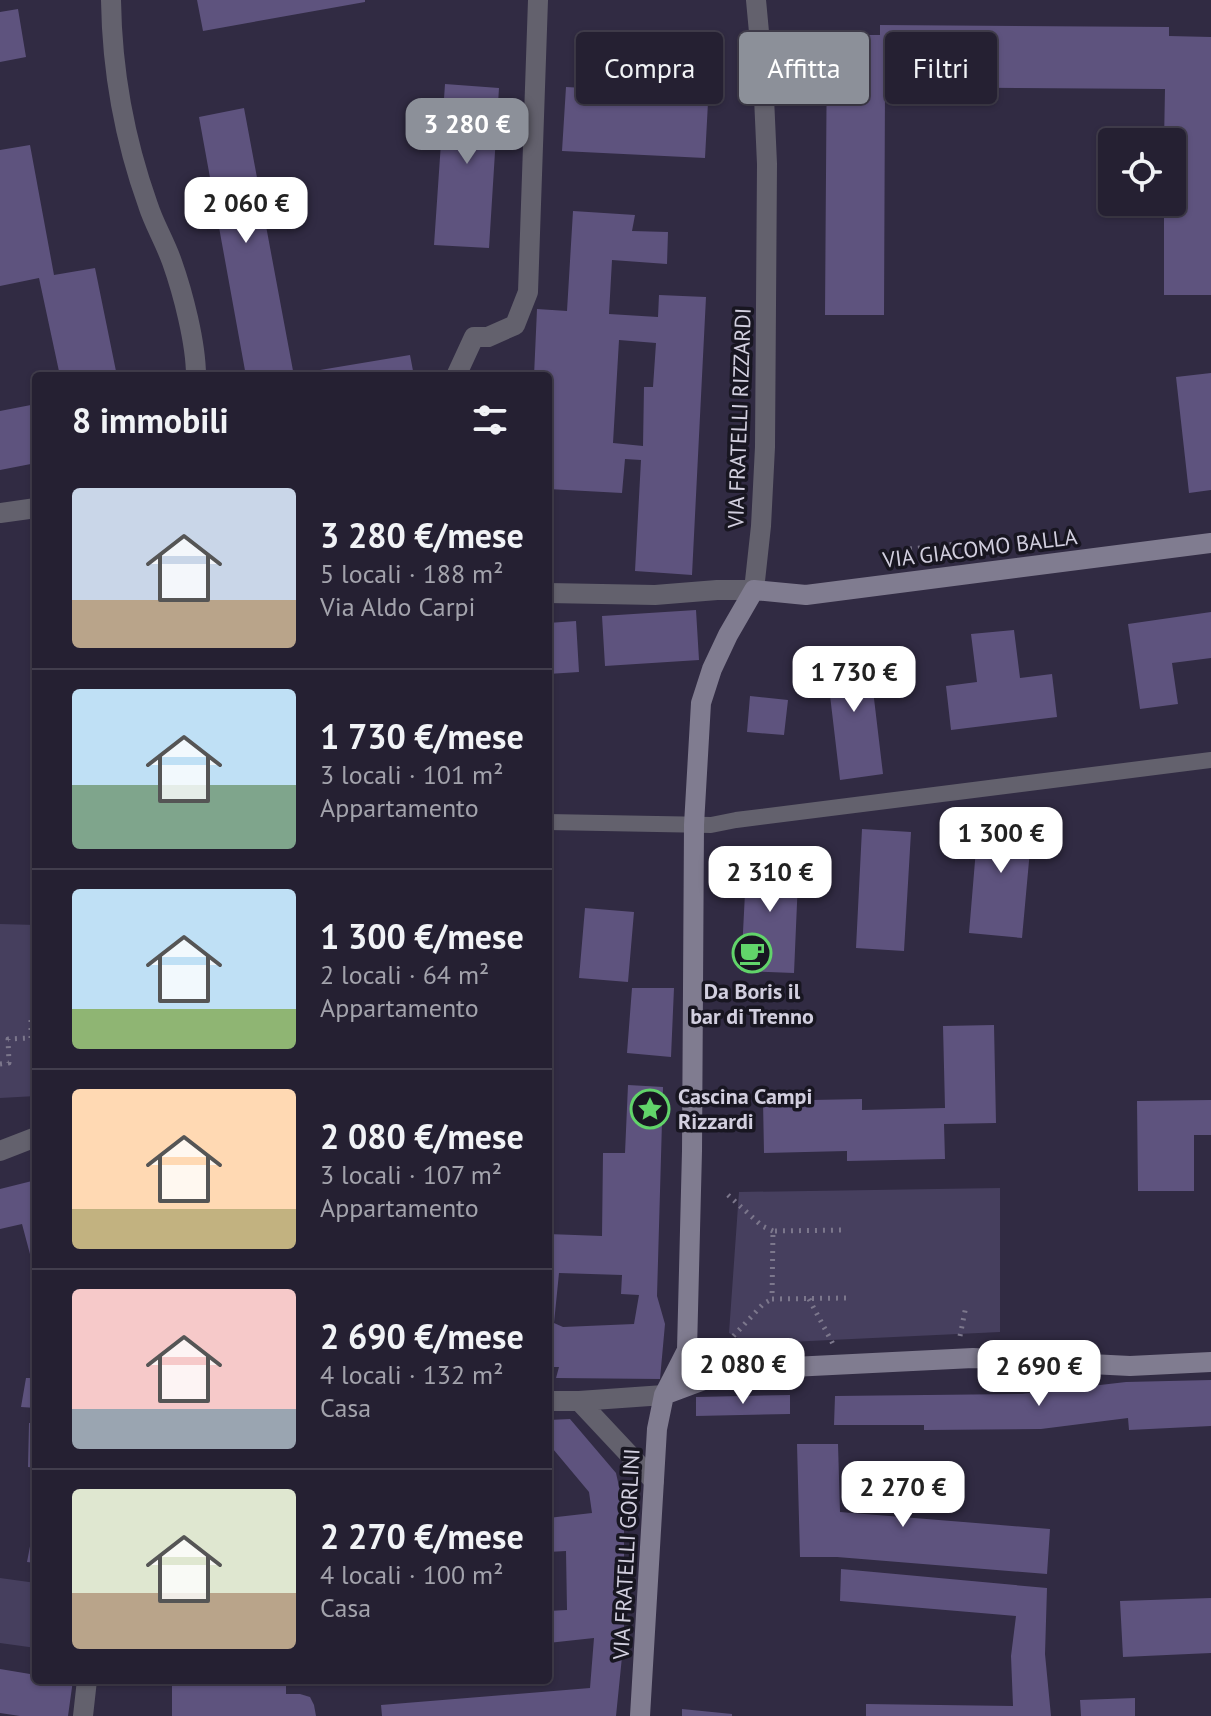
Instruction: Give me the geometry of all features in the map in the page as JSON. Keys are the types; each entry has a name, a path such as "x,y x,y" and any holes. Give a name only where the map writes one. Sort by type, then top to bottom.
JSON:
{"street":[{"path":"111,0 116,77 129,149 187,312 195,372"},
{"path":"458,372 474,337 488,337 515,325 528,292 538,0"},
{"name":"VIA FRATELLI RIZZARDI","path":"664,1395 687,1350 694,825 701,703 718,658 754,590 761,526 765,447 767,164 756,0"},
{"path":"0,513 32,509"},
{"name":"VIA GIACOMO BALLA","path":"754,590 806,595 1211,543"},
{"path":"552,593 655,595 754,590"},
{"path":"0,1151 32,1139"},
{"path":"552,1401 664,1395 731,1370 973,1358 1130,1366 1211,1362"},
{"name":"VIA FRATELLI GORLINI","path":"640,1716 657,1429 664,1395"},
{"path":"579,1401 654,1481"},
{"path":"83,1716 87,1684"}],"lane":[{"path":"552,822 694,825 1211,760"}],"path":[{"path":"910,549 956,544"},
{"path":"0,1064 9,1063 8,1039 31,1038 32,1018"},
{"path":"728,1195 762,1226 773,1231 847,1230"},
{"path":"772,1299 773,1231"},
{"path":"728,1342 763,1304 772,1299 846,1298"},
{"path":"809,1299 835,1346"},
{"path":"959,1341 966,1306"}],"shaded area":[{"path":"0,924 32,925 32,1096 0,1098"},
{"path":"1000,1188 1000,1332 748,1344 729,1333 739,1192"},
{"path":"0,1578 32,1582 32,1647 0,1643"}],"building":[{"path":"197,0 365,0 365,2 203,31"},
{"path":"18,9 26,57 0,62 0,12"},
{"path":"880,25 1169,27 1169,36 1211,37 1211,295 1164,295 1164,216 1186,216 1186,128 1164,128 1165,89 997,88 997,32 885,32 884,315 825,315 827,104 869,104 869,35 880,35"},
{"path":"445,84 499,88 489,248 434,245"},
{"path":"566,87 576,88 576,104 708,104 705,158 562,151"},
{"path":"244,108 293,372 245,372 199,117"},
{"path":"30,145 54,275 95,268 116,372 59,372 39,278 0,286 0,150"},
{"path":"573,211 635,215 632,231 668,232 667,264 612,260 609,314 658,317 659,295 706,297 692,575 635,571 641,460 625,459 622,493 552,489 552,372 534,372 537,309 567,311","holes":["619,340 656,343 653,387 644,387 643,446 613,443"]},
{"path":"410,355 413,372 308,372"},
{"path":"1211,373 1211,490 1189,493 1176,377"},
{"path":"32,405 32,464 0,470 0,411"},
{"path":"696,610 699,660 605,666 602,616"},
{"path":"1211,612 1211,658 1172,663 1178,704 1140,709 1128,624"},
{"path":"576,621 579,672 552,674 552,623"},
{"path":"1014,630 1020,678 1052,674 1057,717 951,730 946,686 977,682 971,634"},
{"path":"868,648 883,774 840,780 825,653"},
{"path":"750,696 788,700 784,735 747,732"},
{"path":"979,813 1033,817 1022,938 969,933"},
{"path":"862,829 911,832 904,951 856,948"},
{"path":"747,854 799,857 794,973 741,971"},
{"path":"585,908 634,912 628,982 579,978"},
{"path":"552,988 553,988 552,1053"},
{"path":"632,988 674,988 671,1057 627,1053"},
{"path":"994,1025 996,1123 944,1124 945,1159 847,1161 847,1151 764,1153 763,1101 862,1099 862,1110 945,1108 943,1026"},
{"path":"628,1085 663,1087 657,1296 665,1324 660,1379 556,1378 559,1367 552,1367 552,1234 602,1236 603,1153 625,1153","holes":["559,1273 622,1275 621,1294 639,1295 634,1324 563,1327 554,1323"]},
{"path":"1211,1100 1211,1135 1194,1135 1194,1191 1138,1191 1137,1101"},
{"path":"32,1181 32,1262 22,1224 0,1229 0,1189"},
{"path":"26,1378 32,1378 32,1408 21,1407"},
{"path":"1211,1380 1211,1426 1129,1430 1128,1418 1041,1429 924,1430 924,1425 834,1425 835,1396 1022,1394 1126,1382"},
{"path":"790,1395 790,1414 696,1416 696,1397"},
{"path":"570,1419 616,1473 624,1509 624,1637 616,1716 382,1716 381,1705 590,1688 594,1638 552,1643 552,1611 567,1610 566,1551 552,1552 552,1518 592,1513 589,1492 552,1449 552,1420"},
{"path":"29,1423 32,1423 32,1468 28,1467"},
{"path":"797,1444 838,1444 840,1512 1050,1529 1047,1574 837,1557 800,1557"},
{"path":"32,1536 32,1563 27,1562"},
{"path":"841,1569 1047,1588 1045,1654 1051,1716 866,1716 866,1704 1013,1706 1011,1656 1016,1616 840,1601"},
{"path":"1211,1598 1211,1653 1123,1657 1120,1601"},
{"path":"0,1669 32,1674 32,1684 72,1684 68,1716 0,1713"},
{"path":"172,1684 286,1684 286,1694 310,1697 316,1716 172,1716"},
{"path":"1135,1698 1135,1716 1081,1716 1080,1700"},
{"path":"682,1709 732,1714 732,1716 682,1716"}],"place":[{"name":"Da Boris il bar di Trenno","path":"752,953"},
{"name":"Cascina Campi Rizzardi","path":"650,1109"}]}
